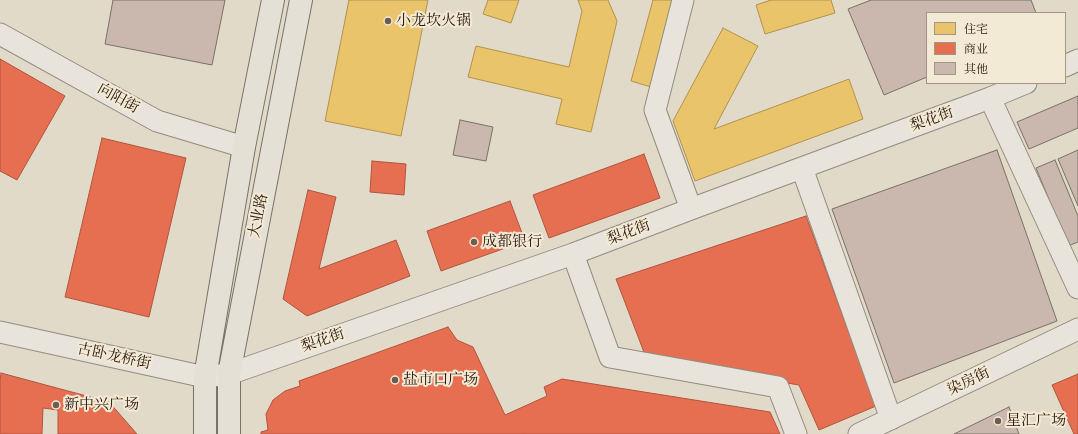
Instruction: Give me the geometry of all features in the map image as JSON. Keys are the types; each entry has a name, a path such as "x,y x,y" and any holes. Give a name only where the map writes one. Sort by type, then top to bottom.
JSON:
{"main road":[{"name":"大业路","path":"205,434 205,377 244,147 273,0"},
{"name":"大业路","path":"229,434 229,374 301,0"}],"street":[{"path":"683,0 655,110 691,209"},
{"name":"向阳街","path":"0,34 157,120 244,147"},
{"path":"1066,66 1078,60"},
{"name":"梨花街","path":"229,374 573,254 990,98 1024,84"},
{"path":"990,98 1078,288"},
{"path":"802,168 891,419"},
{"path":"573,254 610,357 778,387 796,434"},
{"name":"染房街","path":"859,434 1078,329"},
{"name":"古卧龙桥街","path":"0,332 205,377 229,374"}],"building: 住宅":[{"path":"349,0 428,0 401,136 325,121"},
{"path":"488,0 519,0 511,23 483,14"},
{"path":"578,0 608,0 617,21 591,132 556,124 562,99 468,77 476,46 569,67 582,11"},
{"path":"653,0 675,0 651,87 631,81"},
{"path":"771,0 831,0 835,13 765,34 756,5"},
{"path":"723,28 758,46 714,129 849,79 863,119 695,181 673,121"}],"building: 商业":[{"path":"0,59 65,96 17,180 0,171"},
{"path":"102,138 186,158 149,317 65,297"},
{"path":"644,154 660,198 549,238 533,195"},
{"path":"372,161 406,164 404,195 370,192"},
{"path":"308,190 336,197 319,269 396,240 410,276 307,316 283,299"},
{"path":"510,201 525,241 441,271 427,231"},
{"path":"806,216 876,406 819,430 799,385 647,360 616,279"},
{"name":"盐市口广场","path":"448,327 457,340 473,347 505,415 547,396 544,387 562,379 770,412 780,434 261,434 261,432 268,430 266,414 273,400 285,391 300,386 299,381"},
{"name":"新中兴广场","path":"1,373 109,402 137,434 58,434 58,410 43,408 42,434 0,434"},
{"path":"1078,374 1078,434 1074,434 1052,385"}],"building: 其他":[{"path":"113,0 225,0 212,65 105,44"},
{"path":"871,0 1031,0 1036,12 926,12 926,77 884,95 848,9"},
{"path":"1078,96 1078,128 1029,149 1017,122"},
{"path":"460,120 493,127 486,161 453,155"},
{"path":"997,150 1057,321 894,383 832,209"},
{"path":"1078,150 1078,206 1058,159"},
{"path":"1055,160 1078,216 1078,242 1068,246 1036,168"},
{"name":"星汇广场","path":"1009,407 1019,434 954,434"}],"place":[{"name":"小龙坎火锅","path":"388,21"},
{"name":"成都银行","path":"474,242"},
{"name":"盐市口广场","path":"395,380"},
{"name":"新中兴广场","path":"56,405"},
{"name":"星汇广场","path":"998,421"}]}
